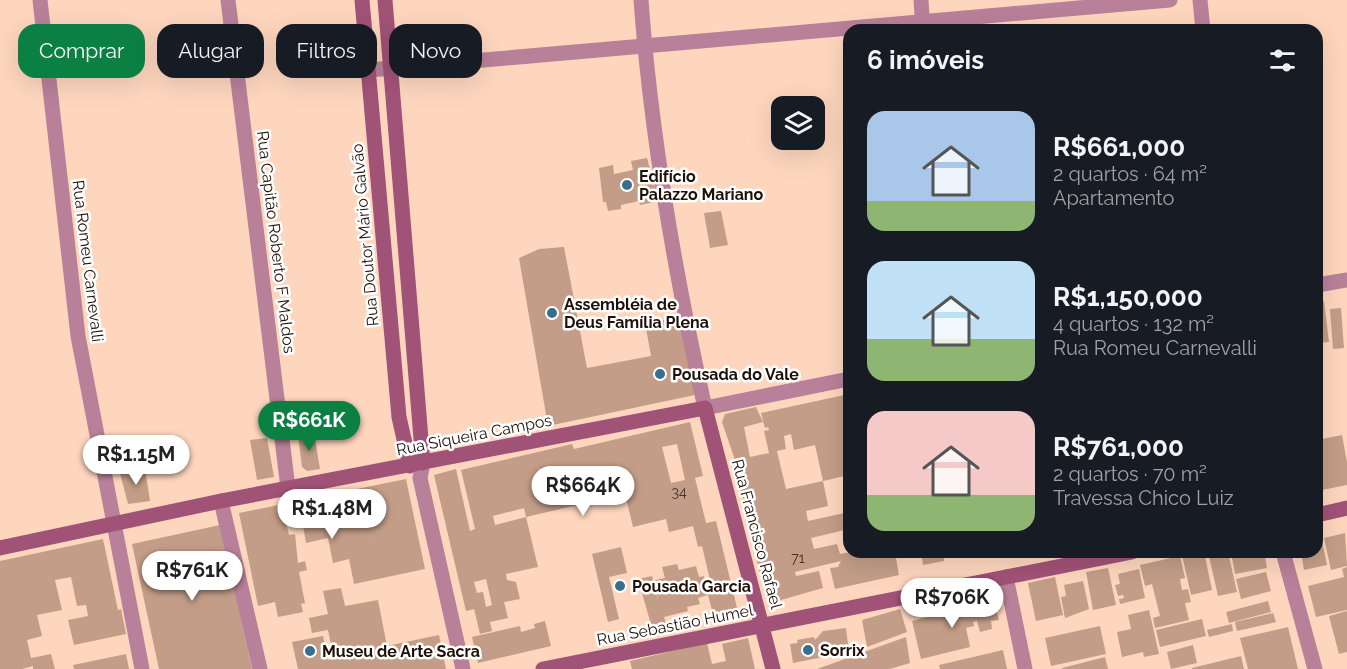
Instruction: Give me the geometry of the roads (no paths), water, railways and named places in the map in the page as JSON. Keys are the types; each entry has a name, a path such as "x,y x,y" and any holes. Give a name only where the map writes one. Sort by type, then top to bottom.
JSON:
{"street":[{"name":"Rua Romeu Carnevalli","path":"40,0 78,336 142,669"},
{"name":"Rua Capitão Roberto F Maldos","path":"228,0 288,488"},
{"name":"Rua Doutor Mário Galvão","path":"362,0 364,24"},
{"path":"385,0 389,45"},
{"path":"641,0 645,47 678,278 705,408"},
{"path":"921,0 923,24"},
{"path":"942,24 1170,0"},
{"path":"1200,0 1202,24"},
{"path":"482,60 843,32"},
{"name":"Rua Doutor Mário Galvão","path":"370,78 399,417 417,469"},
{"path":"392,78 417,469 463,669"},
{"path":"1323,284 1347,280"},
{"name":"Rua Siqueira Campos","path":"0,548 288,488 417,469 843,380"},
{"name":"Rua Francisco Rafael","path":"705,408 773,669"},
{"path":"220,501 260,669"},
{"path":"1323,514 1347,508"},
{"name":"Rua Sebastião Humel","path":"543,669 1102,558"},
{"path":"1285,558 1315,669"},
{"path":"1006,577 1025,669"}],"place":[{"name":"Edifício Palazzo Mariano","path":"627,185"},
{"name":"Assembléia de Deus Família Plena","path":"552,313"},
{"name":"Pousada do Vale","path":"660,374"},
{"name":"Pousada Garcia","path":"620,586"},
{"name":"Sorrix","path":"808,650"},
{"name":"Museu de Arte Sacra","path":"310,651"}]}
